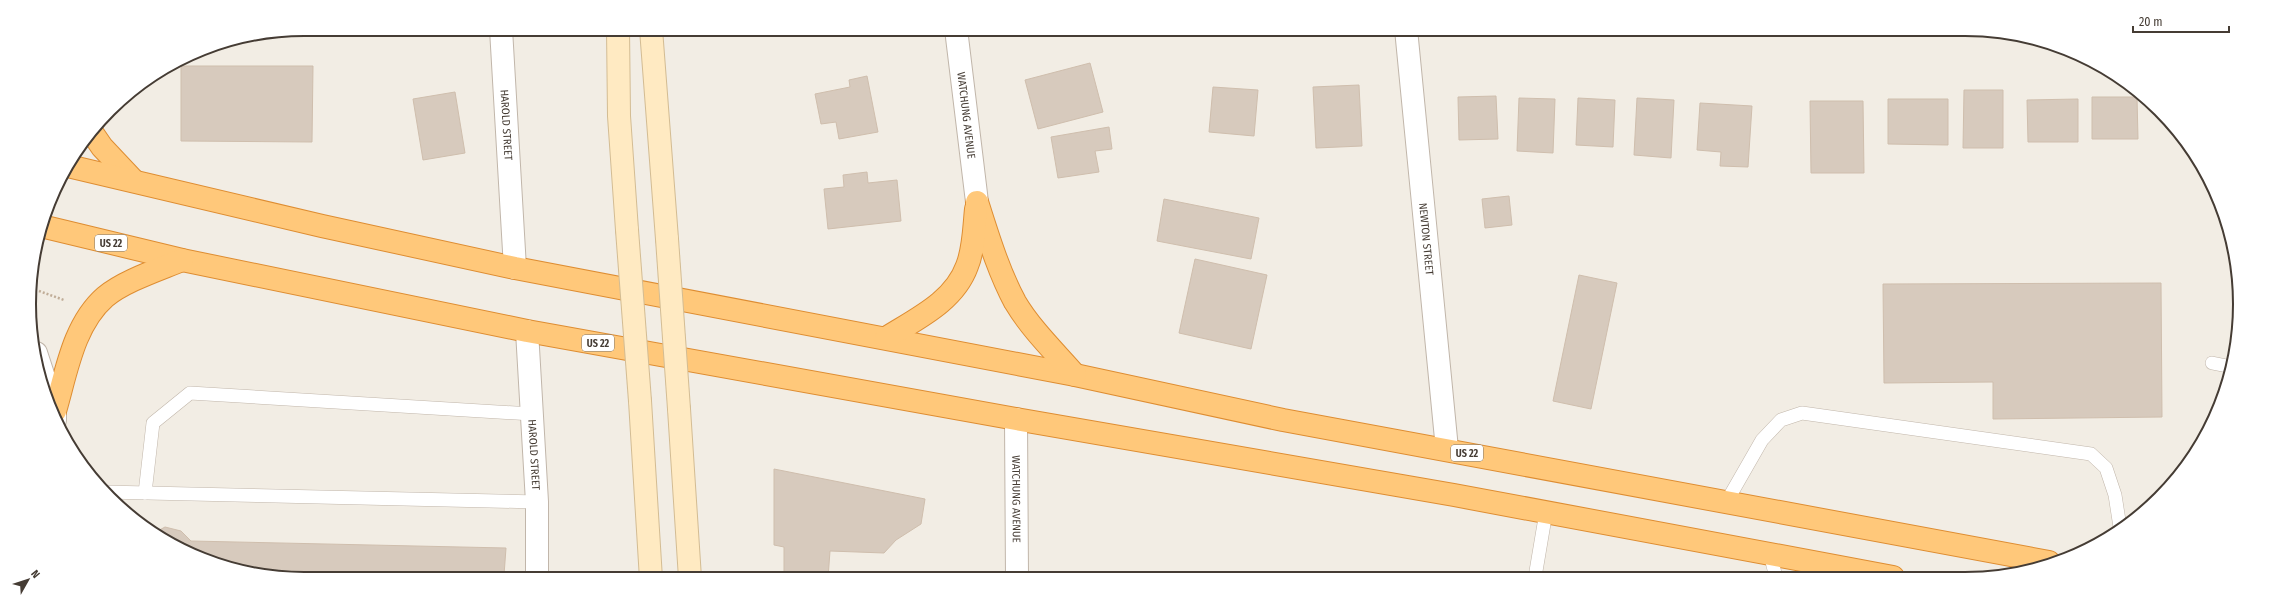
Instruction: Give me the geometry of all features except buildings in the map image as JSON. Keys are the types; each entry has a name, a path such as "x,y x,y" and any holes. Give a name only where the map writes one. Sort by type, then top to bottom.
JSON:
{"highway":[{"path":"95,136 102,147 134,181"},
{"name":"US 22","path":"74,167 322,226 515,268 1075,375 1283,420 1447,449 2042,561"},
{"path":"886,338 933,308 946,298 959,282 967,266 972,247 977,202"},
{"path":"977,202 993,253 1016,303 1031,324 1075,375"},
{"name":"US 22","path":"47,227 182,260 528,331 1016,419 1546,512 1866,572"},
{"path":"57,409 72,352 92,313 104,297 123,286 182,260"}],"main road":[{"path":"604,36 619,116"},
{"path":"618,36 619,116 652,572"},
{"path":"652,36 691,572"}],"street":[{"name":"HAROLD STREET","path":"502,36 515,268"},
{"name":"WATCHUNG AVENUE","path":"957,36 977,202"},
{"name":"NEWTON STREET","path":"1407,36 1447,449"},
{"name":"HAROLD STREET","path":"528,331 538,502 537,572"},
{"name":"WATCHUNG AVENUE","path":"1016,419 1017,572"}],"lane":[{"path":"2212,363 2226,366"},
{"path":"145,493 152,423 190,393 532,414"},
{"path":"1726,501 1762,440 1781,420 1802,413 2091,454 2106,468 2115,495 2119,523"},
{"path":"112,492 538,502"},
{"path":"1536,572 1546,512"},
{"path":"1770,554 1775,572"}],"path":[{"path":"39,291 64,300"}]}
